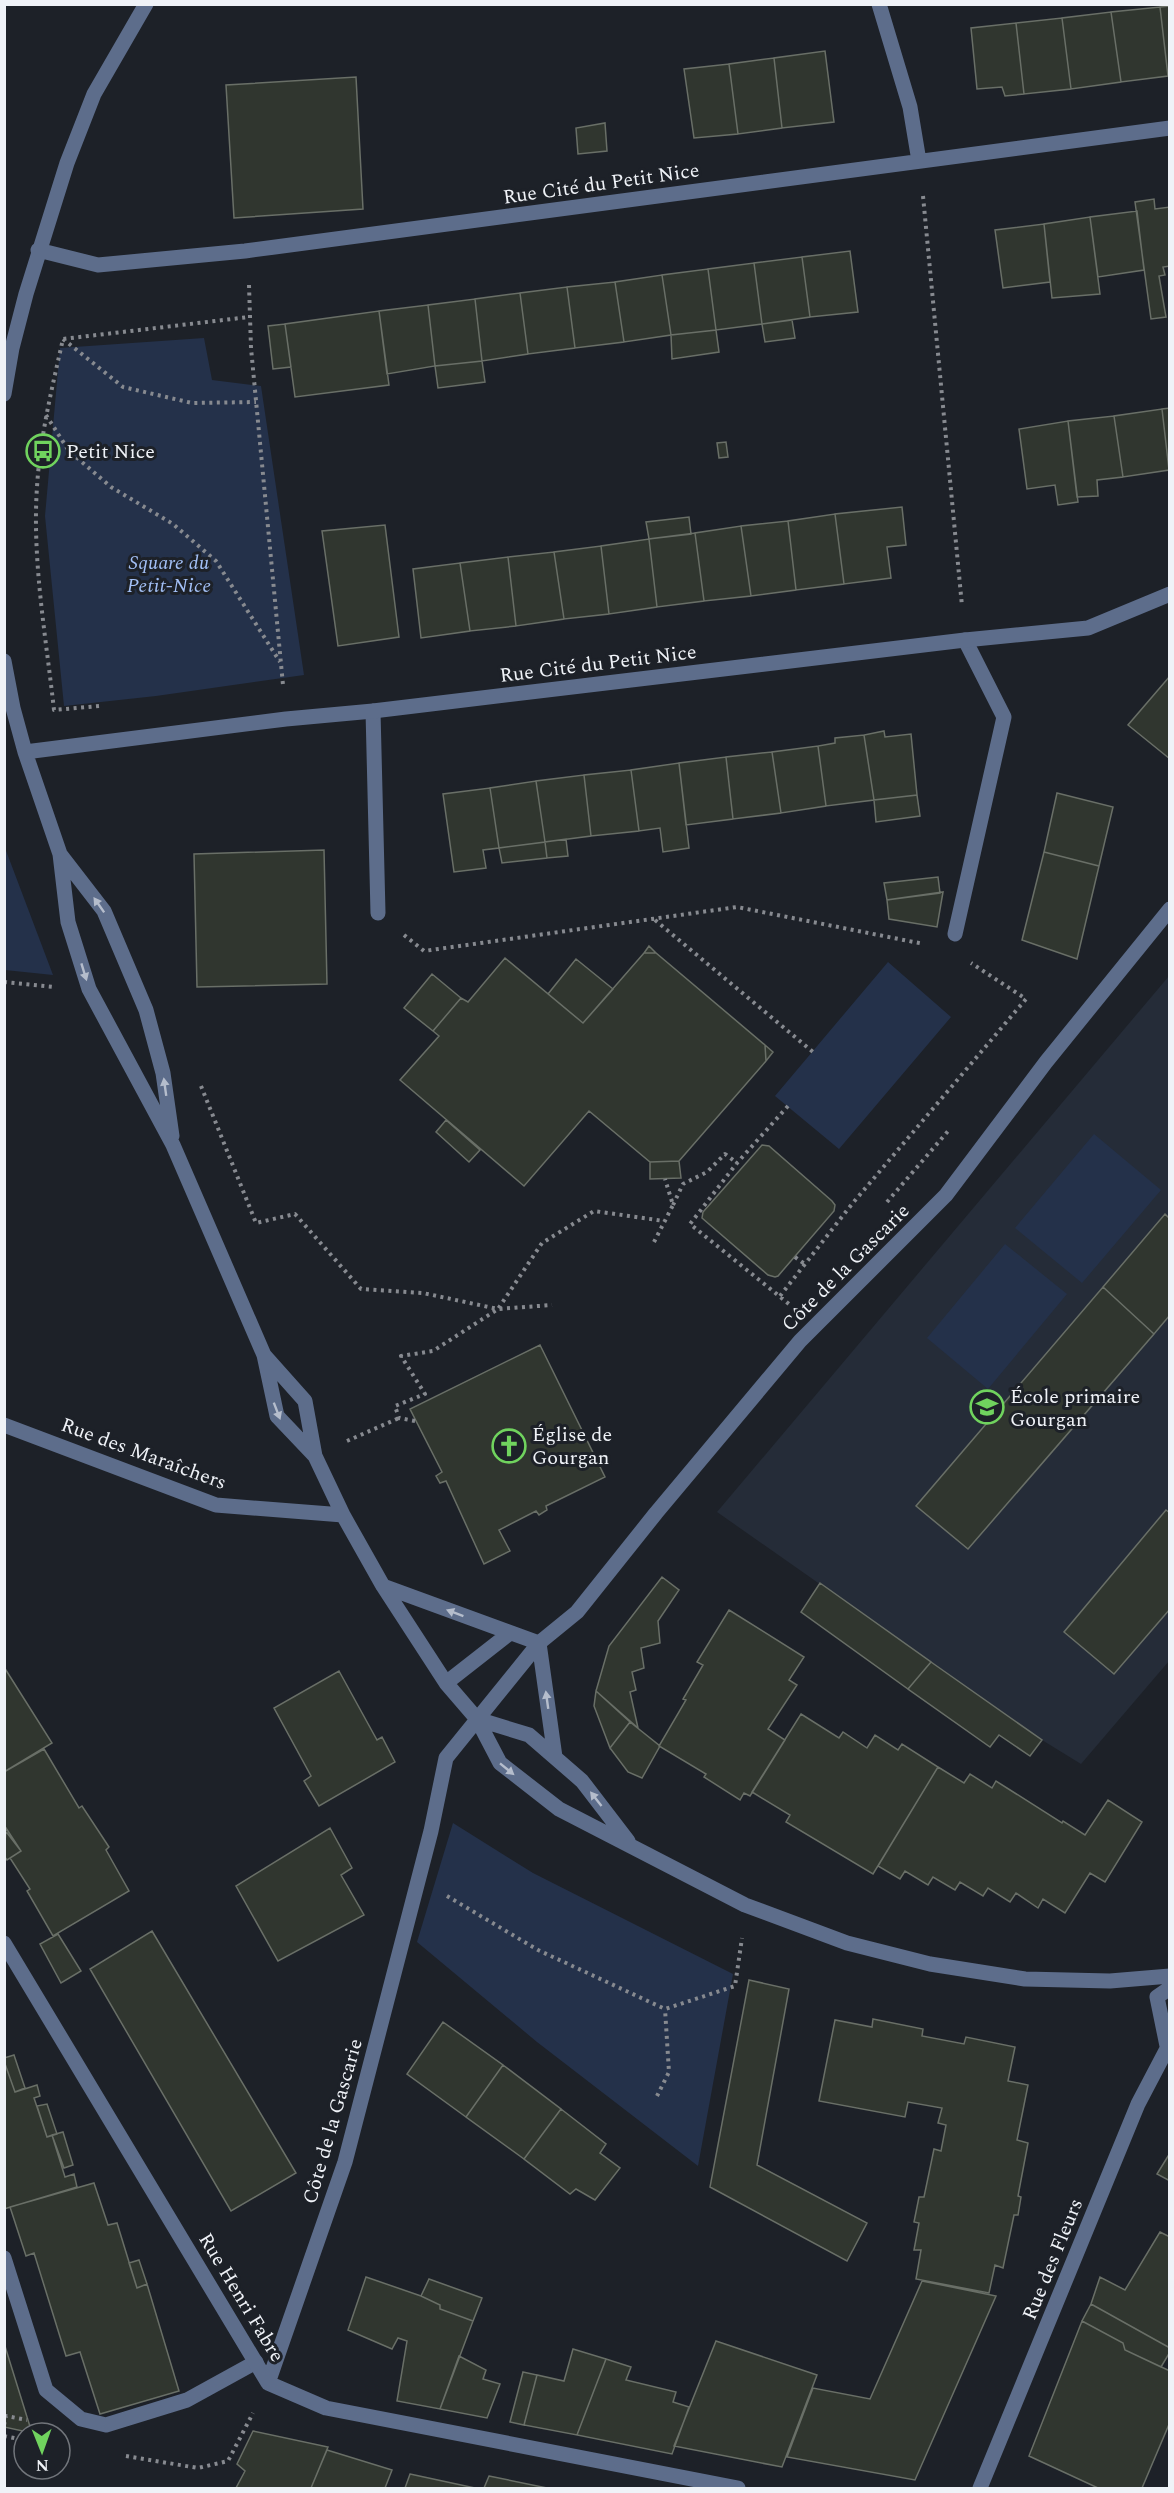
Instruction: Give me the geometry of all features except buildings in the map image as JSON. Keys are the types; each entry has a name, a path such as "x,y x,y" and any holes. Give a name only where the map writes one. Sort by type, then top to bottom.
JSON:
{"street":[{"path":"879,4 910,107 919,161"},
{"path":"4,394 12,348 38,250 67,163 94,94 141,7"},
{"name":"Rue Cité du Petit Nice","path":"38,250 98,265 245,251 1170,128"},
{"name":"Rue Cité du Petit Nice","path":"25,753 274,720 373,711 965,640 1088,628 1170,594"},
{"path":"952,942 1004,717 965,640"},
{"path":"4,661 25,753 60,854 68,922 89,989 173,1145 264,1355 277,1416 315,1456"},
{"path":"373,711 378,913"},
{"path":"60,854 104,911 146,1010 163,1073 173,1145"},
{"name":"Côte de la Gascarie","path":"268,2382 345,2162 447,1758 539,1643 577,1612 656,1513 800,1341 946,1195 1046,1062 1170,909"},
{"path":"264,1355 305,1401 315,1456 343,1515 383,1586 446,1683 477,1719 500,1763 558,1809 745,1905 848,1943 930,1964 1025,1979 1110,1982 1170,1976"},
{"name":"Rue des Maraîchers","path":"4,1425 216,1505 343,1515"},
{"path":"383,1586 539,1643 555,1757"},
{"path":"446,1683 510,1633"},
{"path":"477,1719 529,1735 582,1781 632,1846"},
{"name":"Rue Henri Fabre","path":"4,1943 268,2382 326,2408 738,2488"},
{"name":"Rue des Fleurs","path":"980,2488 1138,2104 1169,2046 1157,1997 1170,1988"},
{"path":"4,2258 46,2390 81,2419 106,2425 188,2400 256,2362"}],"path":[{"path":"919,161 965,640"},
{"path":"249,285 249,316 256,402 283,686 271,687"},
{"path":"63,339 249,316"},
{"path":"63,339 123,387 192,403 256,402"},
{"path":"63,339 46,415 37,487 36,549 54,710 100,706"},
{"path":"46,415 69,451 111,487 173,524 216,561 280,662"},
{"path":"378,913 424,951 737,907 952,942 1026,999 852,1204 780,1296 690,1224 737,1163 788,1106"},
{"path":"654,919 813,1052"},
{"path":"199,1081 256,1223 295,1214 360,1289 423,1293 498,1309 552,1305"},
{"path":"654,1242 683,1184 707,1172 725,1154 737,1163"},
{"path":"665,1179 673,1205"},
{"path":"399,1418 395,1406 425,1394 401,1356 433,1351 498,1309 542,1243 594,1211 664,1221"},
{"path":"795,1257 806,1265"},
{"path":"347,1441 399,1418 416,1420"},
{"path":"418,1879 538,1950 665,2009 735,1986 740,1961"},
{"path":"657,2096 669,2072 665,2009"},
{"path":"117,2455 198,2468 228,2461 268,2382"},
{"path":"4,2425 6,2416 11,2417"}],"shaded area":[{"name":"École primaire Gourgan","path":"1169,976 1169,1661 1081,1764 1042,1740 717,1512"}],"green space":[{"name":"Square du Petit-Nice","path":"204,338 212,380 261,386 304,675 156,696 64,706 45,516 60,348"},
{"path":"5,848 53,975 5,970"},
{"path":"888,962 951,1017 839,1149 775,1096"},
{"path":"1094,1134 1161,1190 1082,1283 1015,1228"},
{"path":"1005,1244 1067,1294 988,1389 927,1338"},
{"path":"453,1823 533,1873 733,1974 698,2166 537,2042 417,1942"}],"place":[{"name":"Petit Nice","path":"43,451"},
{"name":"École primaire Gourgan","path":"987,1407"},
{"name":"Église de Gourgan","path":"509,1446"}]}
